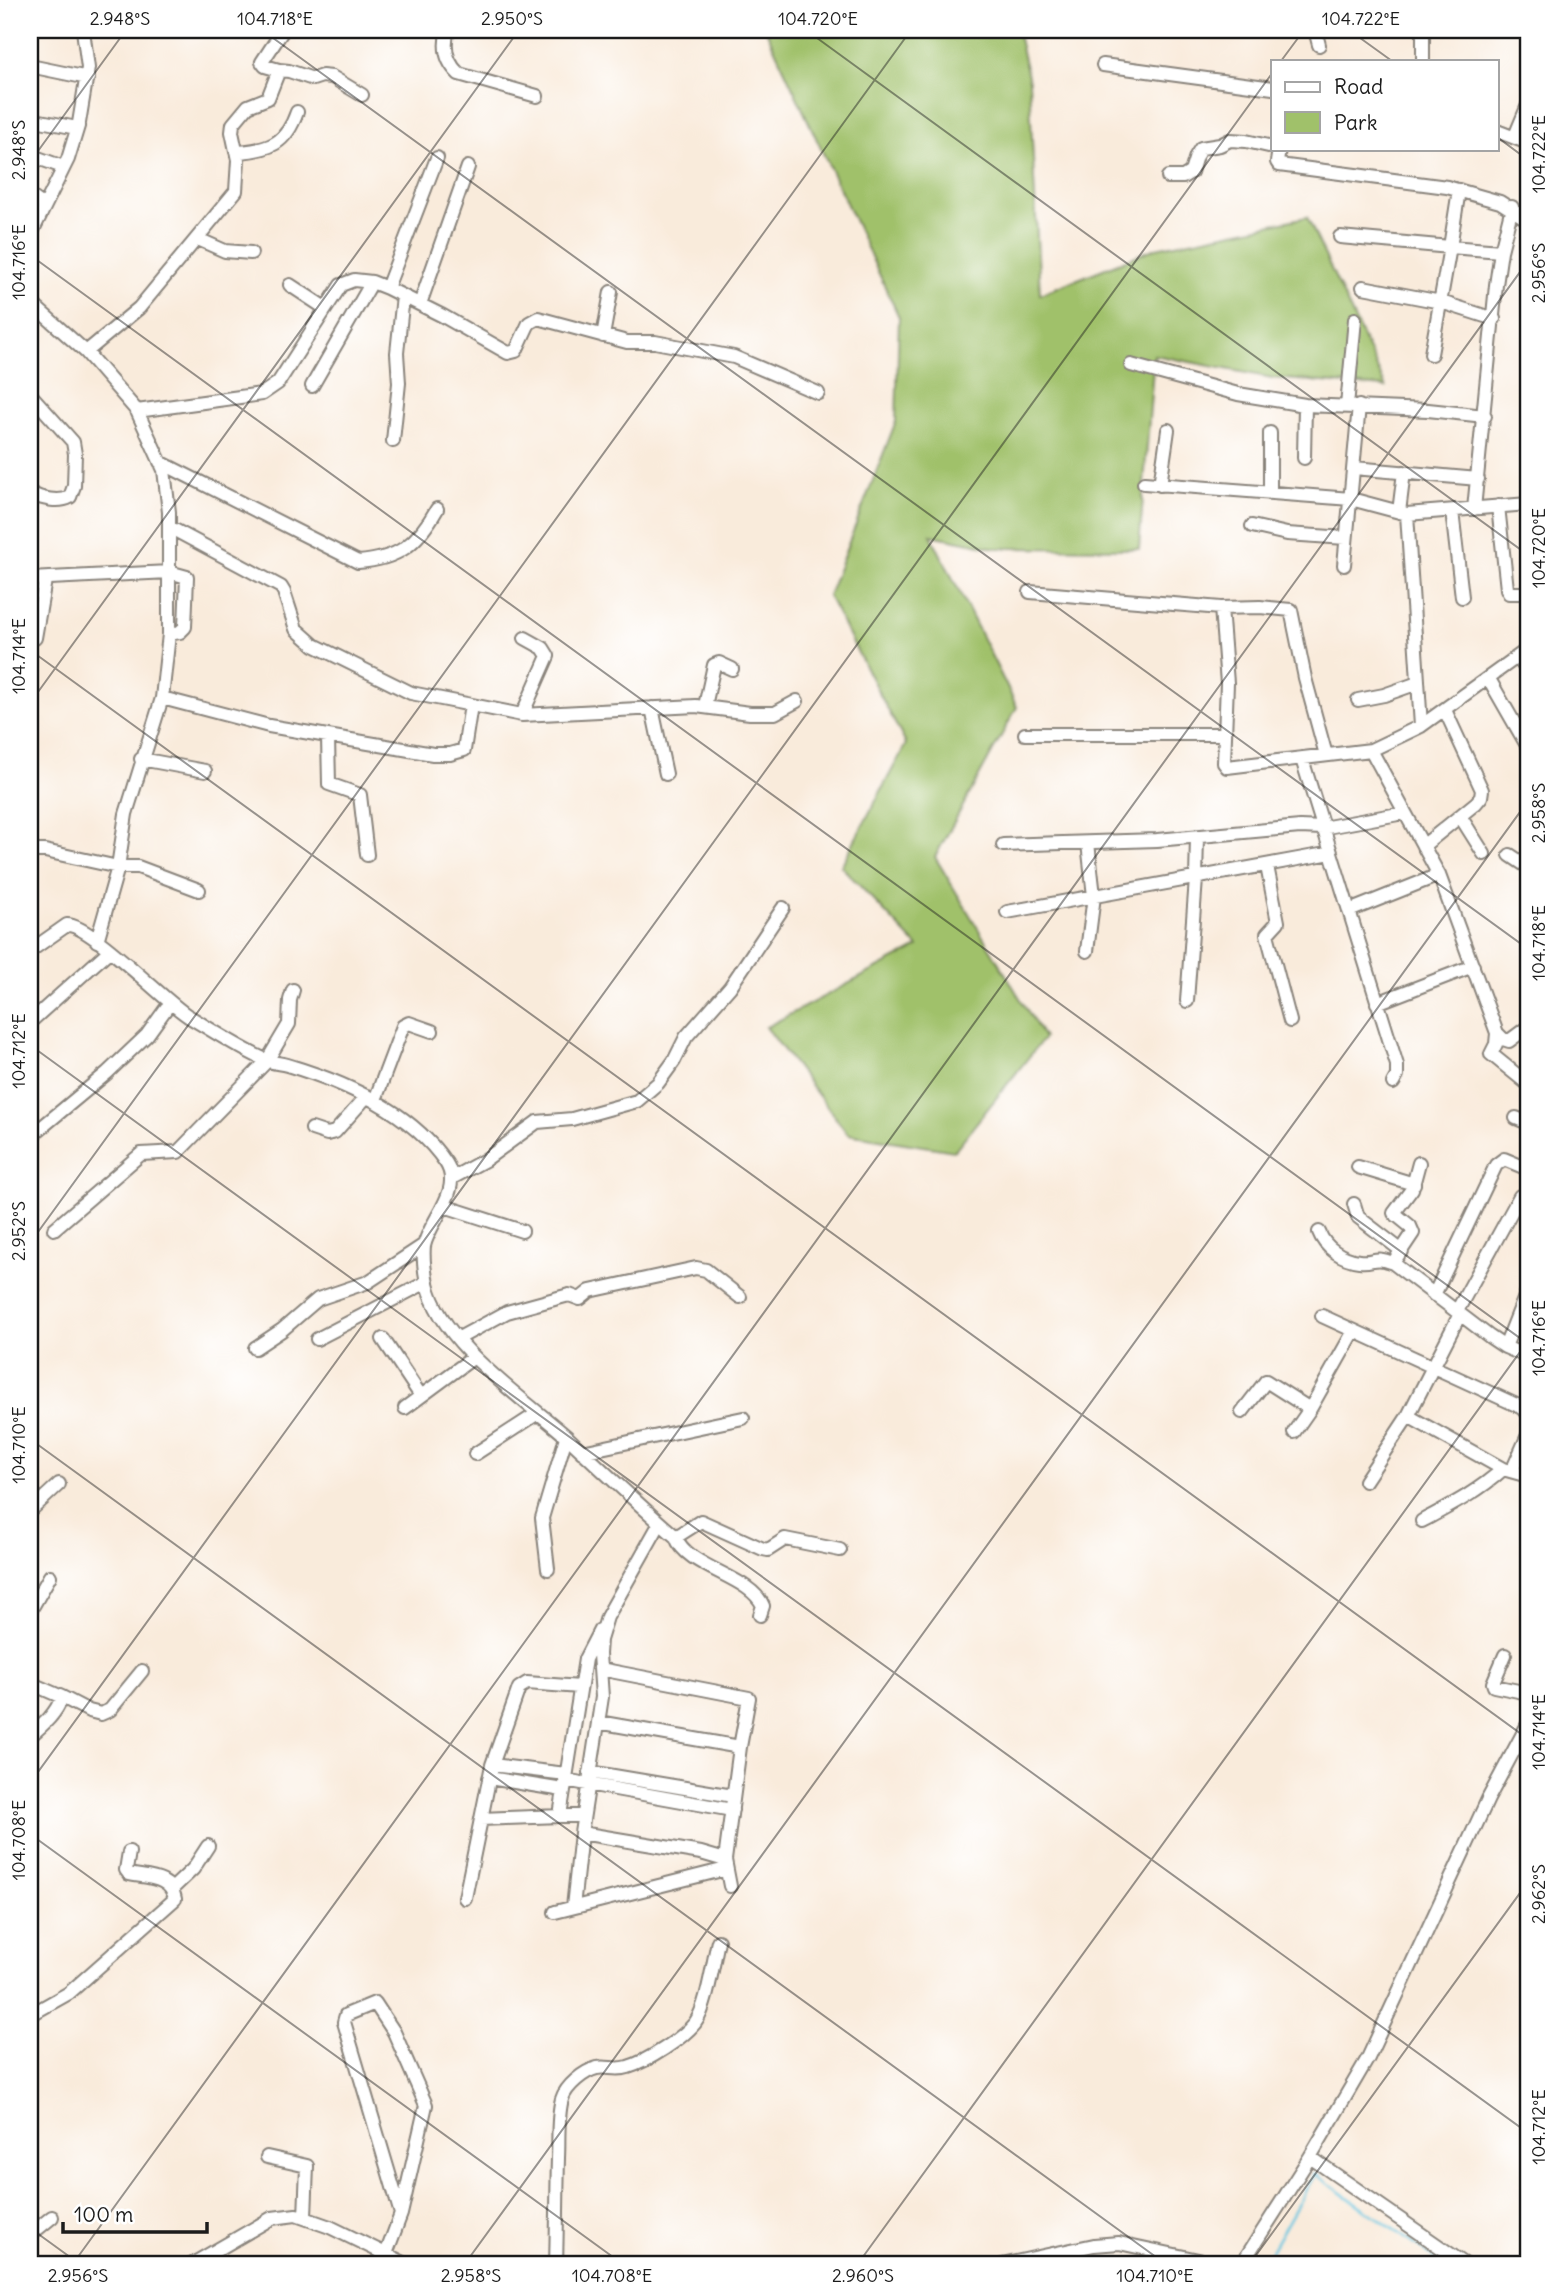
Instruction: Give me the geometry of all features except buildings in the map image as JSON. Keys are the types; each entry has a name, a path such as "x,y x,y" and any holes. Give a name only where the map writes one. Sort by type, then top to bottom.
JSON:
{"street":[{"path":"30,236 64,167 76,128 88,78 83,30"},
{"path":"282,30 262,62 265,66 313,79 332,77 362,95"},
{"path":"448,30 446,55 451,67 459,74 537,96"},
{"path":"1315,30 1319,45"},
{"path":"1423,30 1423,60"},
{"path":"1103,65 1271,88"},
{"path":"30,66 88,78"},
{"path":"86,352 139,308 236,191 237,152 232,132 233,124 248,106 268,98 279,70"},
{"path":"1515,136 1528,105"},
{"path":"237,152 260,151 286,136 297,112"},
{"path":"30,119 76,128"},
{"path":"1498,131 1528,143"},
{"path":"1168,177 1184,177 1191,172 1196,156 1202,148 1230,140 1271,147"},
{"path":"1279,150 1279,164 1459,190 1512,207 1528,220"},
{"path":"30,169 38,158 64,167"},
{"path":"387,288 437,159"},
{"path":"420,304 468,167"},
{"path":"1432,354 1459,190"},
{"path":"30,197 44,206"},
{"path":"1474,509 1501,251 1512,207"},
{"path":"1340,237 1501,251"},
{"path":"198,239 225,251 251,253"},
{"path":"137,411 262,394 278,383 341,285 354,280 372,282 387,288 508,353 516,351 529,323 538,318 627,342 655,342 734,357 818,393"},
{"path":"312,386 372,282"},
{"path":"290,285 325,308"},
{"path":"1363,287 1441,302 1494,320"},
{"path":"603,336 611,292"},
{"path":"393,441 403,296"},
{"path":"30,302 86,352 137,411 164,470 169,527 169,634 162,698 126,814 118,867 97,941"},
{"path":"1343,565 1354,468 1355,318"},
{"path":"1131,365 1238,394 1305,405 1485,416"},
{"path":"30,394 73,442 75,454 74,486 70,497 55,500 30,493"},
{"path":"1304,458 1305,405"},
{"path":"1160,485 1168,430"},
{"path":"1270,433 1270,492"},
{"path":"160,462 358,562 373,561 404,551 425,529 437,509"},
{"path":"1354,468 1478,479"},
{"path":"1404,472 1403,513 1421,726"},
{"path":"1144,483 1350,499 1403,513 1452,512 1528,504"},
{"path":"1498,506 1507,589 1515,594 1528,593"},
{"path":"1452,512 1462,597"},
{"path":"1252,526 1287,534 1346,538"},
{"path":"169,527 281,587 296,629 314,645 411,693 522,715 705,706 750,713 775,713 797,701"},
{"path":"30,579 169,572 188,578 185,627 180,632 169,634"},
{"path":"35,638 45,580"},
{"path":"1030,592 1221,608 1260,607 1293,611 1305,678 1326,755"},
{"path":"1221,608 1227,683 1224,734 1224,763 1227,767 1371,750 1421,726 1523,653 1528,672"},
{"path":"522,715 548,656 543,648 525,638"},
{"path":"705,706 714,665 719,663 732,668"},
{"path":"1489,679 1528,747"},
{"path":"1359,700 1384,695 1418,683"},
{"path":"162,698 269,726 410,752 450,754 464,750 471,705"},
{"path":"652,708 666,774"},
{"path":"1423,846 1481,797 1482,789 1445,709"},
{"path":"1025,734 1224,734"},
{"path":"328,737 330,784 360,795 367,855"},
{"path":"1371,750 1439,875 1497,1033 1503,1040 1509,1041 1528,1027"},
{"path":"141,759 205,771"},
{"path":"1302,759 1397,1065 1397,1076 1393,1083"},
{"path":"1003,845 1088,843 1197,837 1300,827 1322,828 1404,813"},
{"path":"1460,816 1484,854"},
{"path":"1187,1001 1197,837"},
{"path":"1087,951 1094,897 1088,843"},
{"path":"30,851 45,851 118,867 138,867 199,890"},
{"path":"1007,912 1331,853"},
{"path":"1510,855 1528,867"},
{"path":"1267,866 1278,922 1267,934 1290,1021"},
{"path":"1349,911 1439,875"},
{"path":"452,1178 485,1160 537,1122 572,1119 637,1101 658,1083 674,1061 686,1037 730,987 783,908"},
{"path":"30,951 67,925 73,925 97,941 170,1003 267,1061 287,1065 371,1098 426,1139 447,1164 452,1178 444,1206 424,1245 368,1282 318,1299 256,1348"},
{"path":"30,1022 109,951"},
{"path":"1377,1003 1473,967"},
{"path":"54,1229 141,1154 178,1152 267,1061 289,1024 293,990"},
{"path":"31,1134 107,1073 147,1035 170,1003"},
{"path":"312,1129 327,1134 335,1132 371,1098 403,1026 409,1023 432,1031"},
{"path":"1497,1033 1491,1054 1528,1084"},
{"path":"1434,1295 1496,1165 1504,1159 1528,1169"},
{"path":"1393,1263 1413,1233 1410,1226 1394,1213 1414,1184 1419,1163"},
{"path":"1357,1167 1414,1184"},
{"path":"1366,1481 1408,1416 1434,1368 1458,1312 1520,1196"},
{"path":"1354,1204 1358,1217 1402,1251"},
{"path":"444,1206 522,1231"},
{"path":"1319,1232 1328,1248 1349,1258 1360,1261 1380,1258 1393,1263 1505,1347 1528,1357"},
{"path":"424,1245 426,1282 435,1307 474,1357 676,1537 680,1546 709,1567 756,1594 763,1606 760,1615"},
{"path":"459,1339 507,1312 569,1295 580,1299 590,1291 696,1268 706,1270 740,1297"},
{"path":"317,1339 426,1282"},
{"path":"1505,1347 1528,1289"},
{"path":"1322,1316 1523,1408 1528,1414"},
{"path":"1294,1432 1354,1331"},
{"path":"383,1339 421,1396"},
{"path":"405,1408 474,1357"},
{"path":"1242,1412 1266,1381 1310,1409"},
{"path":"475,1454 538,1413"},
{"path":"1408,1416 1507,1470 1528,1476"},
{"path":"582,1451 743,1418"},
{"path":"1422,1521 1507,1470 1528,1435"},
{"path":"548,1569 542,1518 566,1437"},
{"path":"30,1511 59,1483"},
{"path":"676,1537 701,1521 763,1549 768,1550 785,1539 840,1550"},
{"path":"573,1907 582,1816 602,1690 599,1647 605,1625 660,1523"},
{"path":"30,1611 50,1576"},
{"path":"561,1816 580,1687 589,1650 597,1633 605,1625"},
{"path":"1505,1655 1494,1686 1528,1693"},
{"path":"600,1669 747,1697 750,1700 732,1803 726,1864 730,1886"},
{"path":"30,1683 101,1714 110,1710 142,1671"},
{"path":"465,1898 491,1771 521,1685 527,1683 580,1687"},
{"path":"30,1736 51,1716 62,1697"},
{"path":"578,1710 599,1717 740,1747"},
{"path":"1241,2265 1310,2157 1368,2058 1488,1799 1528,1724"},
{"path":"491,1771 565,1781 589,1778 732,1803"},
{"path":"481,1819 582,1816"},
{"path":"581,1833 701,1853 726,1864"},
{"path":"172,1889 193,1868 208,1846"},
{"path":"30,2015 69,1993 174,1900 172,1889 154,1876 129,1874 129,1852"},
{"path":"555,1912 726,1864"},
{"path":"556,2265 562,2098 587,2072 598,2067 617,2070 630,2067 676,2040 694,2024 705,2006 718,1941"},
{"path":"386,2254 401,2214 426,2105 394,2032 375,2003 344,2018 401,2214"},
{"path":"267,2157 307,2166 305,2217"},
{"path":"1310,2157 1466,2265"},
{"path":"192,2265 272,2218 296,2215 408,2265"},
{"path":"30,2235 52,2217"},
{"path":"1002,2265 1094,2245 1119,2244 1222,2265"}],"green space":[{"path":"766,30 1017,30 1029,81 1040,294 1156,248 1307,217 1386,387 1272,378 1154,355 1139,549 995,548 931,535 1017,707 935,857 1044,1038 954,1151 848,1134 766,1027 918,947 841,866 906,744 828,596 896,421 899,317"}],"waterway":[{"path":"1263,2265 1315,2174 1444,2265"}]}
